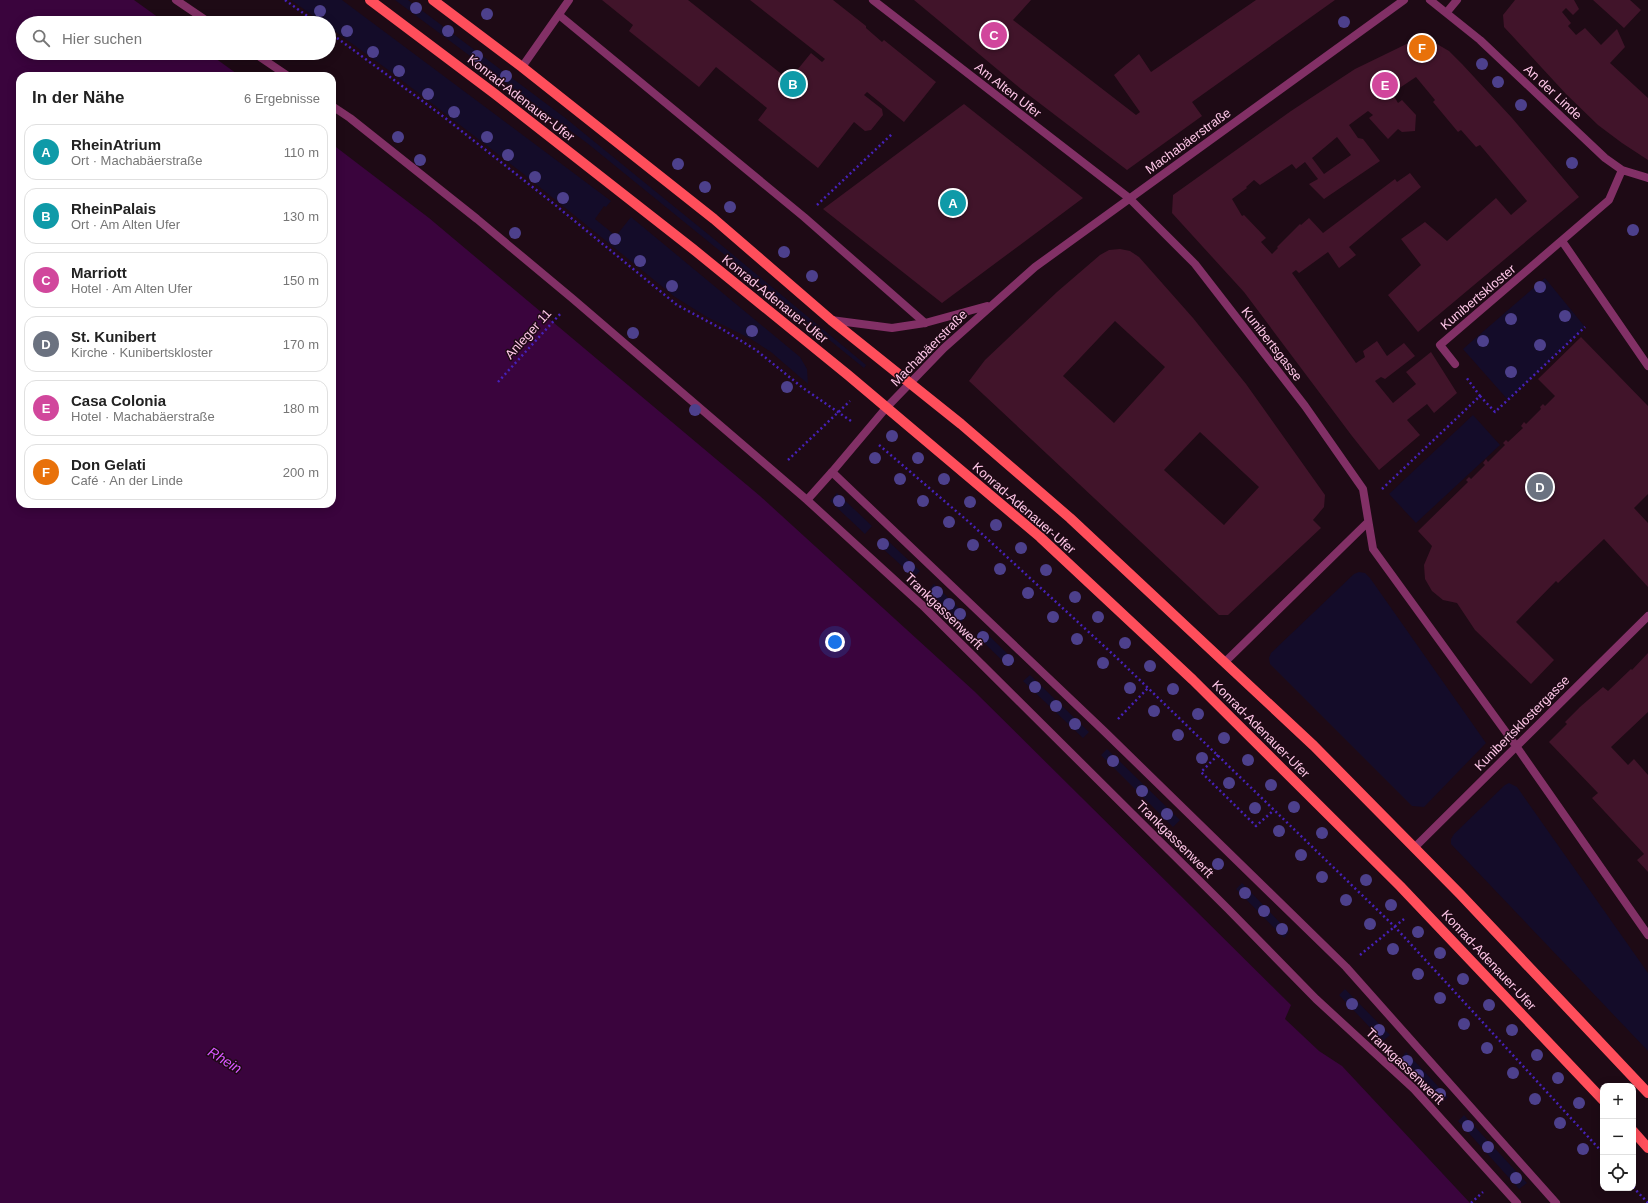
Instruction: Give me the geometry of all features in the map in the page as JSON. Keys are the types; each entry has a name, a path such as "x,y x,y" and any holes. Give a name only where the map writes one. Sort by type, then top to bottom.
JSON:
{"main road":[{"name":"Konrad-Adenauer-Ufer","path":"370,0 495,94 693,249 863,388 1040,537 1193,680 1419,905 1600,1097"},
{"name":"Konrad-Adenauer-Ufer","path":"433,0 522,67 714,219 831,320 910,383 1070,518 1314,746 1414,848 1648,1093"},
{"path":"1636,1135 1648,1148"}],"street":[{"path":"176,0 200,16"},
{"path":"522,67 569,0"},
{"name":"Am Alten Ufer","path":"873,0 1129,198"},
{"name":"Machabäerstraße","path":"832,472 886,408 944,348 1035,267 1404,0"},
{"name":"An der Linde","path":"1430,0 1447,12 1480,40 1605,158 1622,170 1648,178"},
{"path":"1447,12 1457,0"},
{"path":"559,15 804,217 925,323"},
{"path":"264,60 282,72"},
{"name":"Trankgassenwerft","path":"336,109 350,118 477,219 573,299 807,500 922,605 1228,909 1316,999 1414,1089 1517,1203"},
{"name":"Kunibertskloster","path":"1455,364 1440,345 1609,200 1622,170"},
{"name":"Kunibertsgasse","path":"1129,198 1195,264 1305,406 1362,489 1368,522"},
{"path":"1562,241 1648,366"},
{"name":"Machabäerstraße","path":"831,320 892,328 925,323 990,306"},
{"path":"807,500 832,472 1105,732 1346,967 1556,1203"},
{"path":"1368,522 1373,549 1516,746 1648,935"},
{"name":"Konrad-Adenauer-Ufer","path":"1224,662 1368,522"},
{"name":"Kunibertsklostergasse","path":"1414,848 1648,616"}],"path":[{"path":"285,0 307,16"},
{"path":"336,37 440,114 554,204 677,305 722,329 756,350 803,388 866,433 970,523 1148,688 1395,927 1600,1149"},
{"path":"816,206 892,134"},
{"name":"Anleger 11","path":"498,382 573,299"},
{"path":"1455,364 1480,396 1495,412 1585,327"},
{"path":"775,472 863,388"},
{"path":"1364,503 1391,483 1480,396"},
{"path":"1118,719 1148,688"},
{"path":"1218,755 1201,772 1206,778 1256,826 1274,810"},
{"path":"1357,958 1377,940"},
{"path":"1636,1190 1648,1203"}],"shaded area":[{"path":"291,0 342,0 611,201 606,207 604,206 595,219 616,236 631,217 800,357 807,369 808,384 771,352 751,339 707,317 675,297 521,172 391,72 336,32 336,16 313,16"},
{"path":"395,0 408,0 564,117 866,365 864,368 587,143"},
{"path":"1545,278 1585,327 1508,400 1463,349"},
{"path":"1473,415 1500,445 1416,523 1389,494"},
{"path":"837,493 872,526 865,534 830,501"},
{"path":"886,539 920,571 914,577 880,546"},
{"path":"1359,572 1365,573 1370,578 1486,743 1424,807 1412,806 1270,664 1269,658 1271,653 1354,574"},
{"path":"934,584 967,616 961,622 928,591"},
{"path":"982,629 1015,661 1009,667 976,635"},
{"path":"1030,675 1089,732 1083,738 1023,681"},
{"path":"1107,749 1180,820 1173,827 1101,755"},
{"path":"1509,783 1517,787 1648,973 1648,1051 1451,844 1451,839 1454,834 1505,785"},
{"path":"1242,883 1289,932 1284,938 1236,889"},
{"path":"1345,989 1390,1035 1383,1041 1339,995"},
{"path":"1406,1052 1448,1097 1442,1103 1400,1059"},
{"path":"1464,1115 1527,1183 1519,1189 1458,1121"}],"water":[{"name":"Rhein","path":"0,0 134,0 156,16 16,16 16,60 218,60 234,72 16,72 16,508 336,508 336,147 429,218 760,496 974,691 1291,1005 1285,1019 1319,1051 1342,1066 1470,1203 0,1203"}],"building":[{"path":"602,0 688,0 789,80 811,53 822,62 825,59 750,0 833,0 866,26 866,28 882,42 884,40 936,82 904,122 867,92 864,95 882,109 883,115 871,130 865,131 854,122 818,168 758,120 767,108 716,67 699,87 629,31 633,25"},
{"path":"914,0 1031,0 1013,20 1136,115 1140,112 1114,75 1139,54 1151,72 1256,0 1335,0 1192,102 1202,116 1127,170 1021,89"},
{"path":"1515,0 1574,0 1579,9 1573,15 1566,8 1562,12 1571,23 1568,26 1576,35 1585,28 1601,45 1617,29 1625,47 1610,63 1648,98 1648,160 1598,125 1566,94 1504,27 1503,15"},
{"path":"1593,0 1630,0 1641,10 1624,28"},
{"path":"1423,36 1449,51 1462,64 1512,118 1579,197 1418,332 1388,295 1421,265 1401,239 1425,222 1447,241 1496,198 1511,215 1527,201 1480,145 1476,147 1461,130 1458,132 1433,102 1435,100 1416,77 1392,93 1398,103 1402,100 1416,115 1415,131 1402,132 1398,129 1388,139 1369,118 1373,115 1368,111 1349,125 1358,138 1363,139 1380,161 1324,199 1309,184 1318,179 1305,162 1296,169 1292,164 1260,185 1254,180 1246,187 1247,188 1232,199 1242,216 1244,215 1266,238 1261,242 1272,254 1300,224 1301,225 1309,218 1323,233 1395,179 1397,182 1410,173 1421,187 1349,247 1356,255 1339,268 1328,252 1299,273 1296,270 1292,273 1356,363 1365,357 1363,351 1377,341 1387,356 1404,343 1415,356 1385,379 1381,377 1375,381 1393,403 1416,384 1406,372 1431,352 1457,393 1434,413 1427,404 1407,420 1420,435 1379,470 1244,292 1172,213 1173,195 1291,111 1355,69","holes":["1337,137 1351,155 1324,174 1312,158"]},
{"path":"964,104 1083,198 942,303 823,209"},
{"path":"1120,249 1130,251 1139,257 1193,318 1246,384 1325,495 1324,507 1313,520 1321,528 1228,615 1219,615 969,381 985,360 1057,292 1100,255 1109,250","holes":["1115,321 1165,367 1114,423 1063,376","1200,432 1259,487 1224,525 1164,470"]},
{"path":"1581,337 1648,406 1648,494 1634,508 1648,523 1648,587 1604,539 1558,583 1556,581 1516,622 1554,660 1531,684 1475,630 1457,603 1443,600 1432,591 1425,579 1424,565 1432,546 1418,531 1468,482 1466,480 1469,477 1471,479 1485,465 1483,463 1486,459 1488,462 1505,445 1503,443 1506,440 1508,442 1523,428 1521,426 1524,422 1526,424 1541,409 1540,407 1543,404 1545,406 1555,396 1538,379"},
{"path":"1648,653 1648,712 1611,747 1628,765 1634,759 1648,775 1648,872 1637,860 1644,854 1592,798 1598,793 1549,742 1567,724 1565,722 1580,707 1603,687 1608,691 1631,669 1632,670"}],"place":[{"name":"Marriott","path":"994,35"},
{"name":"Don Gelati","path":"1422,48"},
{"name":"RheinPalais","path":"793,84"},
{"name":"Casa Colonia","path":"1385,85"},
{"name":"RheinAtrium","path":"953,203"},
{"name":"St. Kunibert","path":"1540,487"}]}
